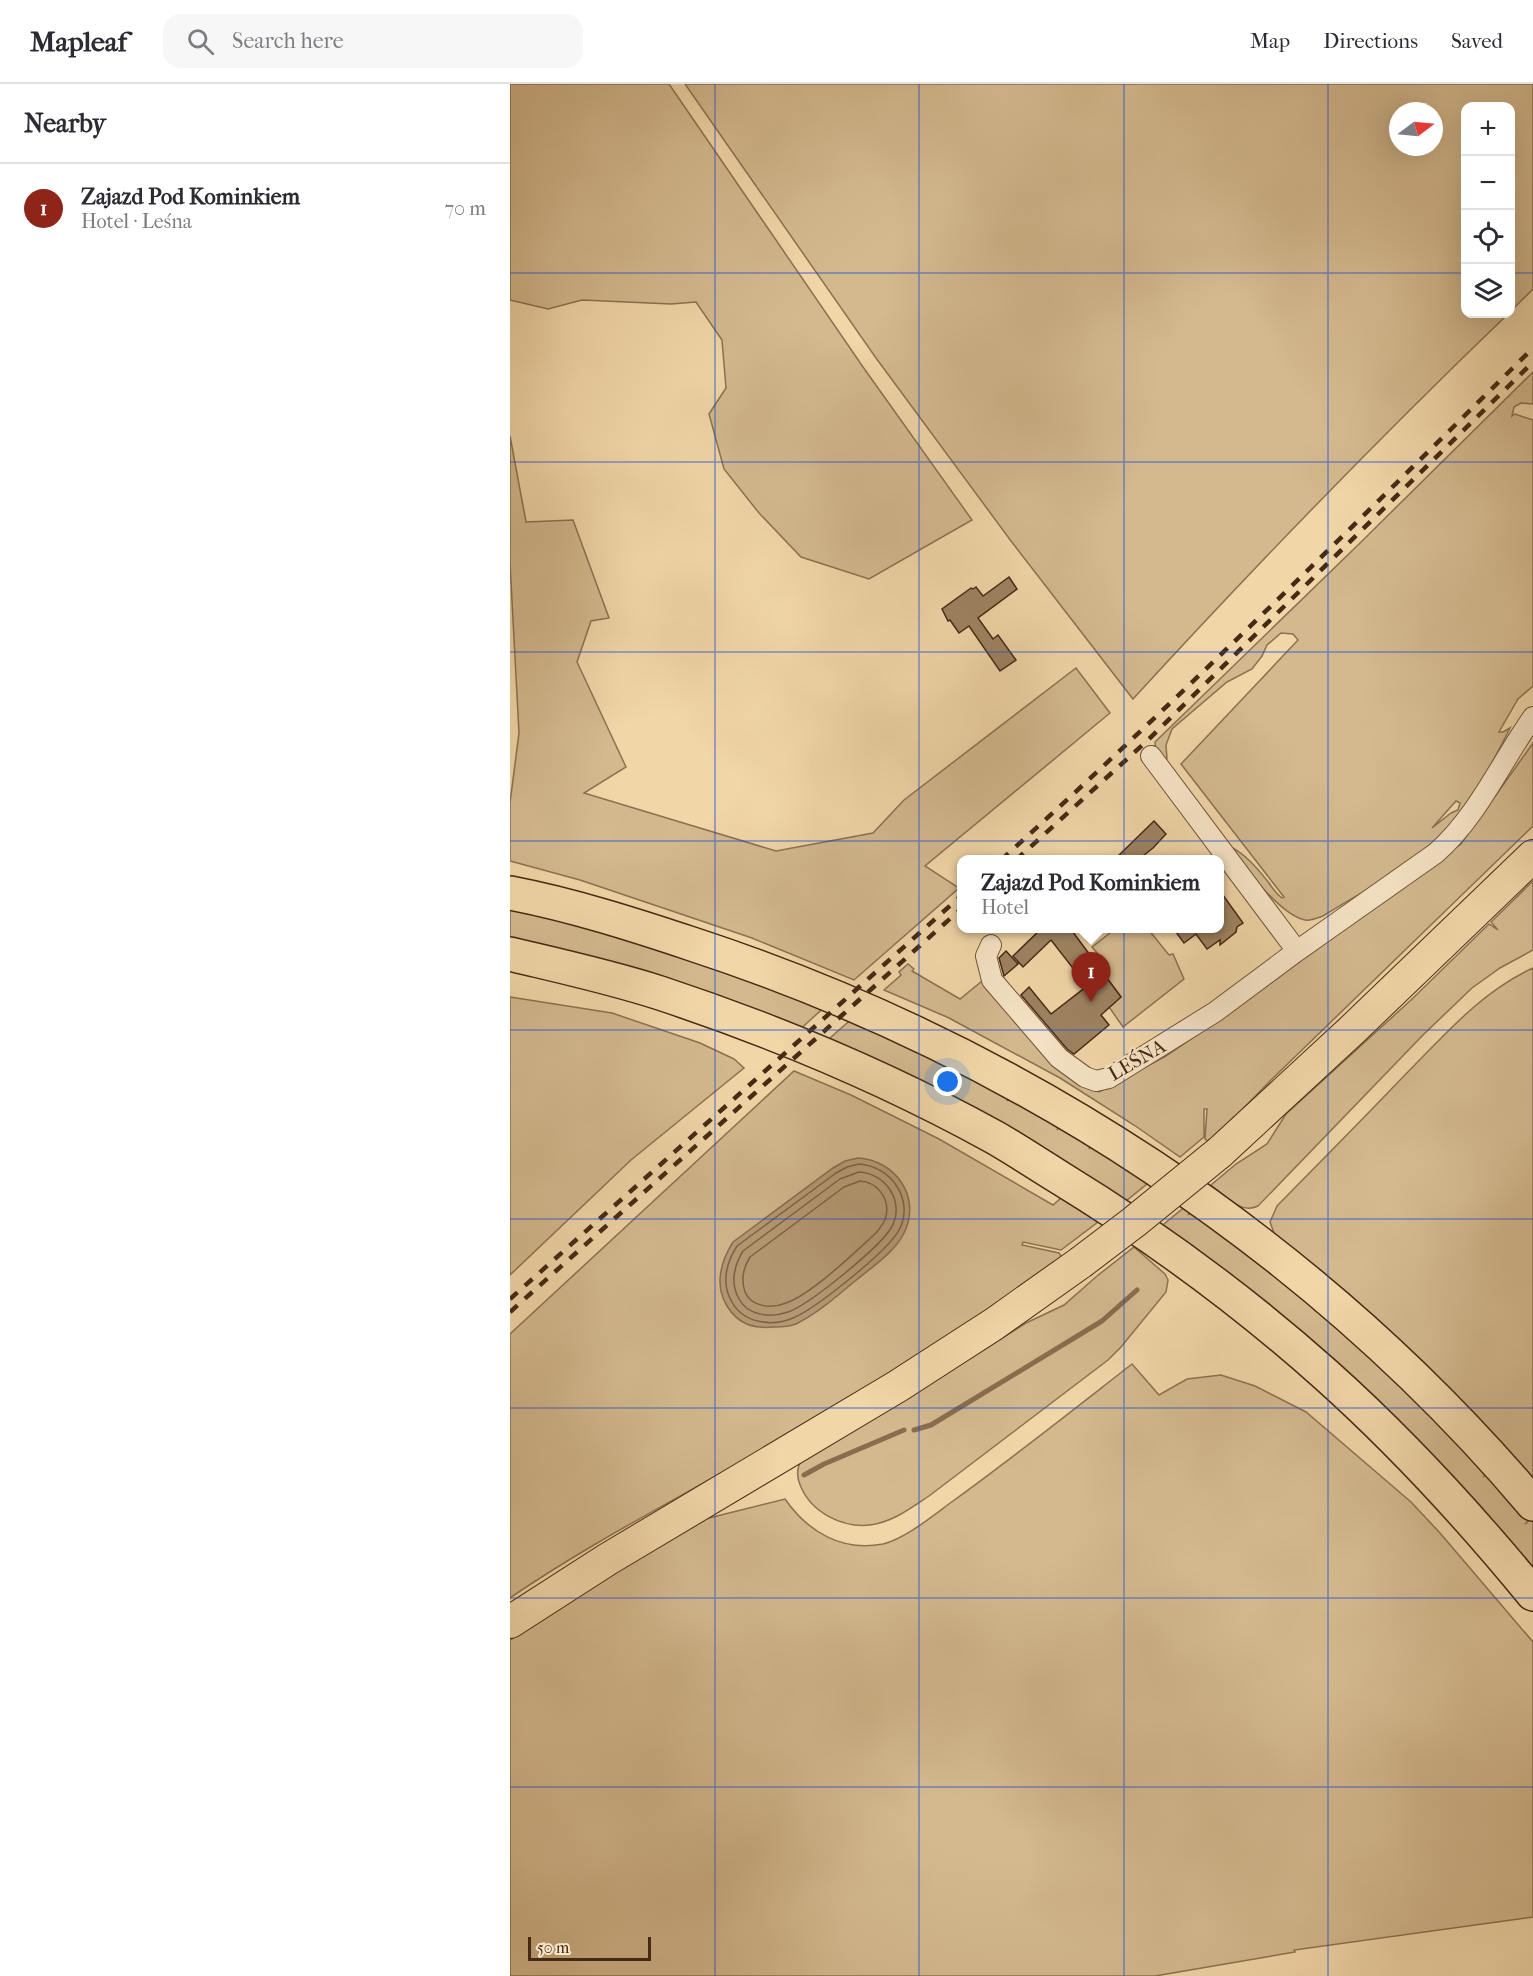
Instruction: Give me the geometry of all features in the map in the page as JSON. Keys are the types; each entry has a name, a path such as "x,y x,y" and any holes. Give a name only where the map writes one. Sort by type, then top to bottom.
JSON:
{"highway":[{"path":"510,874 594,899 655,932"},
{"path":"510,892 655,932 814,987 916,1032 1078,1119 1154,1167 1260,1244 1381,1346 1449,1414 1533,1504"},
{"path":"510,954 656,992 836,1059 996,1138 1094,1198 1196,1269 1326,1375 1417,1463 1478,1529 1533,1594"}],"main road":[{"path":"510,1622 618,1553 897,1386 994,1324 1080,1263 1220,1152 1533,856"}],"street":[{"name":"LEŚNA","path":"991,945 986,956 992,980 1059,1058 1075,1071 1096,1081 1109,1078 1215,1012 1400,880 1445,845 1465,822 1533,717"},
{"path":"1151,756 1298,951"}],"shaded area":[{"path":"510,84 669,84 863,367 972,520 869,579 801,557 759,513 724,469 709,414 726,388 722,340 696,302 671,304 582,300 548,309 510,300"},
{"path":"685,84 1533,84 1533,289 1515,307 1515,102 1461,102 1461,318 1504,318 1318,504 1133,699 1011,541 876,358"},
{"path":"1533,372 1533,404 1521,403 1514,407 1512,416 1515,414 1533,420 1533,686 1518,699 1499,732 1510,728 1476,791 1460,815 1439,839 1408,864 1373,886 1323,916 1305,920 1285,909 1243,865 1228,846 1245,857 1276,893 1284,897 1181,764 1298,640 1293,634 1281,633 1267,645 1252,669 1227,682 1172,729 1166,745 1167,759 1162,763 1156,752 1155,742","holes":["1456,801 1460,803 1458,810 1432,828"]},
{"path":"510,436 526,522 573,520 609,618 591,621 577,662 626,767 584,793 776,851 873,833 904,800 1076,668 1110,713 925,866 957,887 957,890 854,980 752,938 580,880 510,861 510,803 519,733 510,563"},
{"path":"1533,743 1533,826 1270,1081 1210,1143 1205,1139 1207,1109 1204,1109 1204,1137 1180,1157 1060,1078 949,1018 884,990 901,975 899,972 908,964 914,969 912,971 960,999 993,972 1066,1072 1099,1092 1166,1056 1232,1011 1461,844"},
{"path":"1533,881 1533,950 1500,968 1472,988 1423,1035 1258,1206 1245,1208 1239,1206 1211,1185 1236,1164 1267,1144 1286,1114 1411,1000 1489,924 1498,930 1491,922"},
{"path":"510,905 571,919 829,1003 796,1033 510,942"},
{"path":"1110,933 1151,933 1169,955 1173,954 1184,979 1123,1027 1109,1007 1121,997 1098,967 1104,961 1092,947"},
{"path":"1533,968 1533,1479 1423,1362 1369,1312 1274,1233 1270,1222 1277,1206 1446,1033 1478,1003"},
{"path":"510,997 612,1013 700,1043 734,1059 744,1068 631,1160 510,1275"},
{"path":"855,1016 956,1066 953,1072 957,1066 1011,1095 1007,1101 1012,1095 1060,1123 1057,1130 1061,1124 1092,1143 1089,1149 1093,1144 1152,1180 1122,1204 823,1044"},
{"path":"794,1071 851,1095 939,1139 1053,1205 1061,1198 1098,1222 1061,1250 1023,1242 1022,1245 1059,1253 1063,1259 876,1381 760,1451 602,1540 510,1598 510,1334"},
{"path":"1187,1205 1192,1209 1188,1215 1193,1210 1331,1317 1488,1472 1483,1477 1489,1473 1529,1520 1525,1524 1530,1520 1533,1521 1533,1577 1158,1229"},
{"path":"1134,1247 1165,1274 1168,1280 1166,1292 1121,1347 1108,1360 929,1496 894,1518 870,1525 860,1525 849,1524 830,1517 806,1496 799,1483 798,1475 799,1464 804,1457 1026,1323 1064,1305"},
{"path":"1132,1364 1159,1395 1187,1379 1221,1375 1255,1386 1306,1412 1411,1502 1533,1642 1533,1917 1294,1950 1295,1952 1155,1976 510,1976 510,1640 689,1523 785,1499 804,1521 827,1537 840,1542 868,1546 892,1541 920,1526"}],"water":[{"path":"858,1158 871,1160 894,1173 907,1194 910,1206 909,1220 895,1247 834,1298 796,1324 785,1327 759,1327 741,1321 727,1306 720,1282 722,1265 733,1242 833,1168 845,1161"}],"building":[{"path":"1009,577 1017,589 978,618 993,639 998,635 1016,660 1000,671 969,626 959,633 950,620 948,621 942,609 971,588 976,587 983,596"},
{"path":"1154,821 1166,834 1144,855 1119,855"},
{"path":"1224,897 1243,923 1220,945 1220,940 1207,949 1196,934 1184,943 1177,933 1224,933"},
{"path":"1037,933 1074,933 1121,997 1101,1015 1109,1025 1074,1054 1067,1049 1021,995 1029,987 1051,1014 1087,986 1051,940 1023,967 1013,956"},
{"path":"1006,951 1018,964 1004,976 999,958"}],"waterway":[{"path":"914,1430 931,1425 1102,1321 1137,1290"},
{"path":"804,1475 824,1464 904,1430"}],"railway":[{"path":"1006,855 1204,671 1533,348"},
{"path":"1021,855 1149,739 1533,362"},
{"path":"510,1299 957,899"},
{"path":"510,1312 957,912"}],"place":[{"name":"Zajazd Pod Kominkiem","path":"1091,1002"}]}
